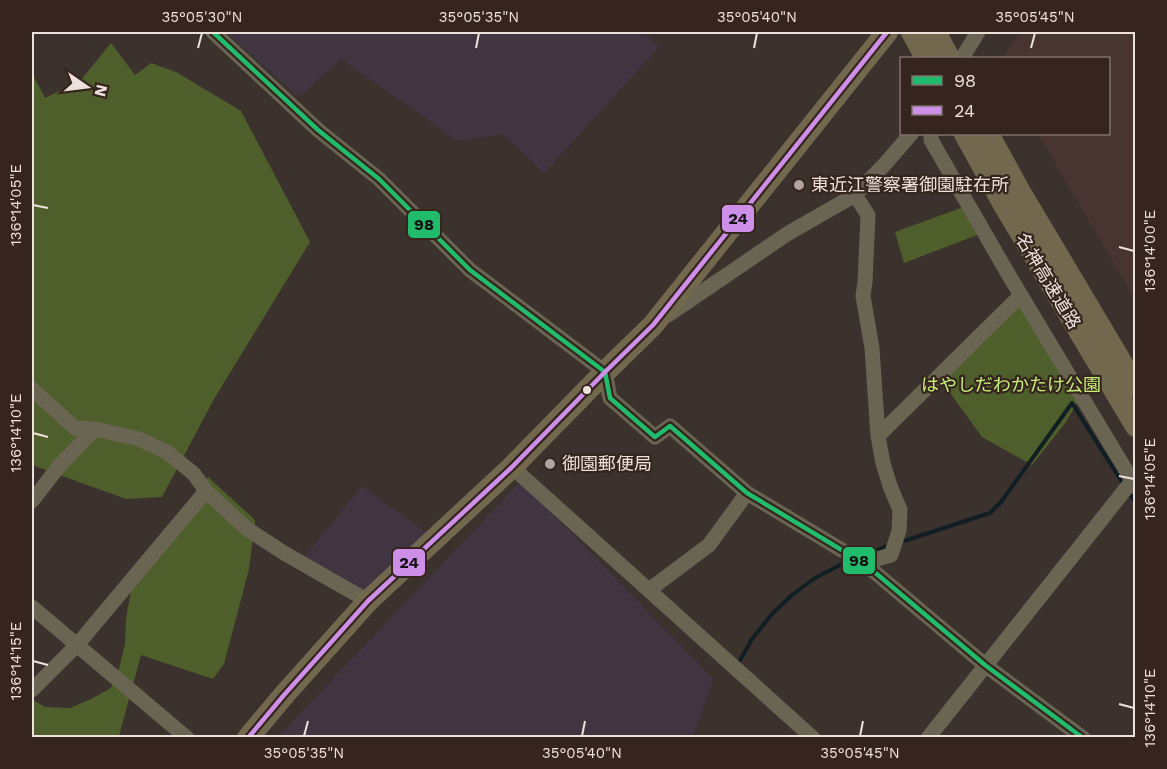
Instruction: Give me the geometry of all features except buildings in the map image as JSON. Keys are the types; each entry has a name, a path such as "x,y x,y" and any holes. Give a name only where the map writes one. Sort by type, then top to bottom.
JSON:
{"highway":[{"path":"248,738 368,601 512,467 604,372 653,326 887,32"},
{"path":"912,32 925,57"},
{"path":"935,32 948,57"},
{"name":"名神高速道路","path":"966,135 1015,224 1136,426"},
{"name":"名神高速道路","path":"989,135 1136,387"}],"street":[{"path":"213,32 318,130 379,179 470,270 604,372 610,398 655,437 670,426 747,493 863,563 985,665 1083,738"},
{"path":"963,57 978,32"},
{"path":"653,326 787,234 855,195 909,135"},
{"path":"928,738 1134,484 1021,295 931,140 931,135"},
{"path":"855,195 868,214 863,296 872,348 878,436 883,463 900,510 899,531 891,555 863,563"},
{"path":"878,436 1021,295"},
{"path":"32,389 75,428 95,429 139,440 167,452 194,474 206,491 248,529 284,553 368,601"},
{"path":"32,501 60,465 95,429"},
{"path":"512,467 813,738"},
{"path":"32,690 77,645 206,491"},
{"path":"649,590 709,545 747,493"},
{"path":"32,607 187,738"}],"shaded area":[{"path":"225,32 642,32 659,47 544,173 503,134 458,141 341,59 299,97"},
{"path":"1020,32 1135,32 1135,299 1039,135 1110,135 1110,57 1003,57"},
{"path":"521,481 713,679 693,737 277,738"},
{"path":"362,486 429,535 365,594 304,558"}],"green space":[{"path":"111,43 135,75 151,63 176,72 241,111 310,242 214,399 162,497 126,499 32,465 32,73 45,98 81,80"},
{"path":"969,205 985,232 904,263 895,232"},
{"name":"はやしだわかたけ公園","path":"1021,295 1081,396 1066,422 1032,465 982,437 940,379"},
{"path":"208,477 255,520 249,569 224,664 213,679 141,655 120,737 32,737 32,699 45,707 70,708 111,688 118,673 125,644 126,619 132,585 154,546"}],"waterway":[{"path":"904,541 990,513 1001,502 1072,403 1122,482"},
{"path":"1129,493 1136,503"},
{"path":"863,556 889,545"},
{"path":"738,664 752,639 772,614 792,595 815,578 846,562"}],"transit line":[{"name":"98","path":"213,32 318,130 379,179 470,270 605,372 610,398 655,437 670,426 747,493 865,564 985,665 1083,738"},
{"name":"24","path":"248,738 368,601 512,467 653,325 887,32"}],"place":[{"name":"東近江警察署御園駐在所","path":"799,185"},
{"name":"御園郵便局","path":"550,464"}]}
